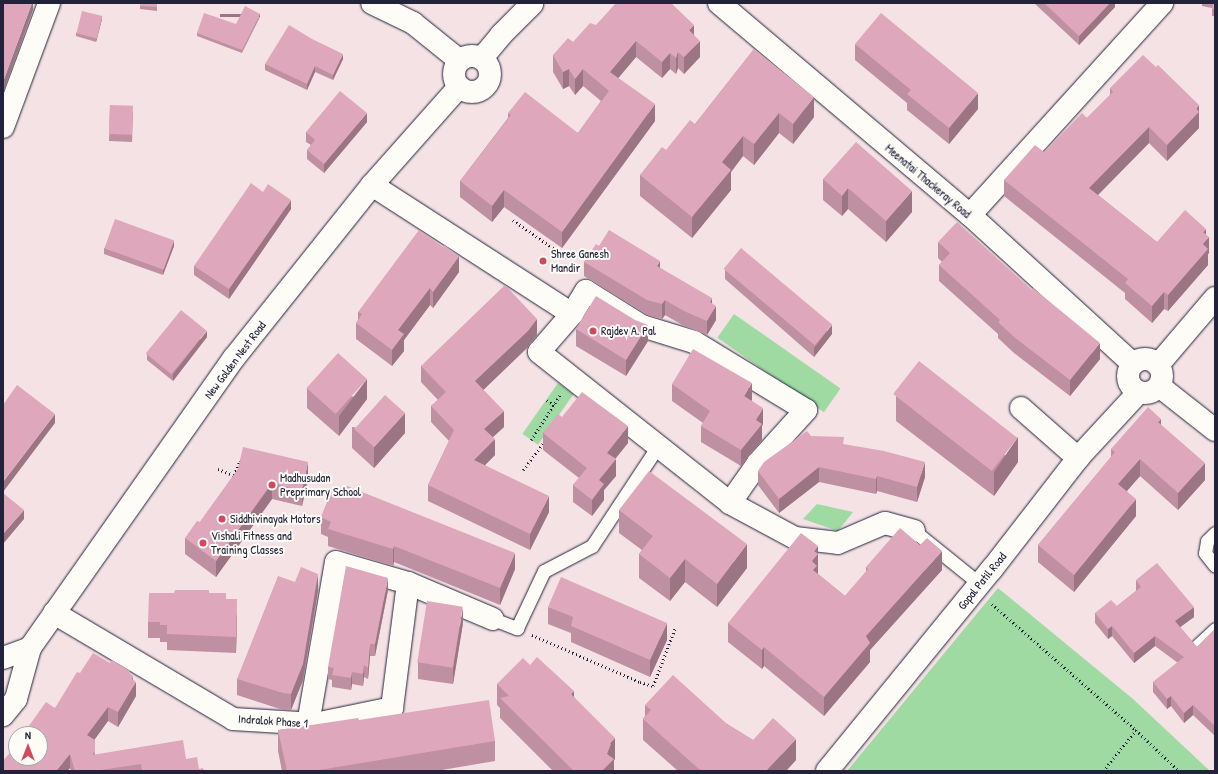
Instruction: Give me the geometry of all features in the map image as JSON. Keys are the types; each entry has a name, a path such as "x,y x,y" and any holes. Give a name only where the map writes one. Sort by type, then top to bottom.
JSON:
{"street":[{"path":"3,127 49,3"},
{"path":"372,3 413,23 459,60"},
{"path":"482,58 501,35 534,3"},
{"name":"Meenatai Thackeray Road","path":"719,3 970,215 1132,364"},
{"path":"970,215 1162,3"},
{"path":"470,55 482,58 487,62 490,74 486,86 476,92 464,90 459,87 454,77 456,65 459,60 470,55"},
{"name":"New Golden Nest Road","path":"3,715 16,699 30,648 234,358 372,185 459,87"},
{"path":"372,185 572,314"},
{"path":"730,503 758,463 806,410 694,342 642,326 586,291 572,314 539,352 730,503 795,538 838,542 885,523 914,531"},
{"path":"1158,365 1215,298"},
{"path":"1143,359 1148,359 1158,365 1162,376 1159,386 1150,393 1138,393 1134,390 1128,380 1129,369 1132,364 1143,359"},
{"path":"1159,386 1215,430"},
{"name":"Gopal Patil Road","path":"827,771 984,592 1078,458 1138,393"},
{"path":"1021,408 1078,458"},
{"path":"308,724 336,562 408,584 493,618"},
{"name":"Indralok Phase 1","path":"54,613 233,719 315,724 392,708 408,584"},
{"path":"3,658 30,648"}],"lane":[{"path":"493,618 517,628 544,571 592,546 658,446"},
{"path":"914,531 984,592"},
{"path":"1215,533 1207,542 1205,553 1215,566"},
{"path":"1197,646 1215,629"}],"path":[{"path":"513,220 566,257"},
{"path":"531,440 560,395"},
{"path":"547,400 554,405"},
{"path":"523,470 547,438"},
{"path":"218,469 234,475 240,460 247,462"},
{"path":"984,592 1179,771"},
{"path":"517,628 640,682 653,686 675,628"},
{"path":"1103,771 1136,730"}],"green space":[{"path":"734,314 840,389 824,412 717,338"},
{"path":"558,383 574,394 538,445 522,434"},
{"path":"817,504 853,512 838,531 803,519"},
{"path":"998,588 1133,699 1210,771 847,771"}],"building":[{"path":"3,3 32,3 3,82"},
{"path":"140,3 157,3 157,7 140,6"},
{"path":"616,3 671,3 694,25 689,30 700,41 684,57 678,52 676,58 670,53 662,62 636,41 610,72 655,104 562,232 504,190 492,206 460,181 511,115 508,113 525,92 578,133 609,91 583,69 575,79 569,69 563,72 553,55 568,38 573,42 590,23 596,25"},
{"path":"1044,3 1110,3 1079,36"},
{"path":"1213,3 1215,3 1215,9 1212,9"},
{"path":"245,6 260,14 242,50 197,33 204,13 236,24"},
{"path":"82,11 102,16 97,38 76,33"},
{"path":"881,13 978,93 949,128 907,94 911,90 855,44"},
{"path":"289,25 312,39 343,54 333,75 315,66 307,84 265,64"},
{"path":"754,49 814,97 793,124 779,113 754,144 743,136 722,162 731,170 692,217 640,175 662,147 666,150 690,120 695,124"},
{"path":"1143,55 1156,67 1158,65 1199,105 1196,108 1199,112 1167,145 1149,127 1089,188 1157,242 1185,210 1206,229 1203,232 1209,237 1203,244 1208,249 1168,295 1164,292 1152,306 1125,283 1128,279 1004,180 1035,145 1044,152 1082,113 1087,118 1113,92 1110,88"},
{"path":"340,91 367,113 324,164 307,150 315,140 306,132"},
{"path":"110,105 133,106 132,135 109,134"},
{"path":"856,142 912,191 886,221 848,188 842,196 823,179"},
{"path":"251,183 263,192 268,184 291,200 229,289 194,266"},
{"path":"115,219 174,241 164,270 104,248"},
{"path":"957,222 1032,290 1033,288 1100,343 1070,380 1014,337 998,322 1000,320 939,265 950,253 938,242"},
{"path":"419,230 459,256 433,292 430,288 398,330 404,334 392,350 356,323 362,314 358,312"},
{"path":"609,230 660,261 657,266 712,298 710,302 716,306 707,321 684,311 665,300 662,304 647,300 584,262 596,244 599,246"},
{"path":"741,248 832,324 815,345 724,269"},
{"path":"505,285 537,319 528,331 475,381 504,411 484,429 495,439 474,460 549,496 530,534 428,485 454,430 431,406 446,392 421,366"},
{"path":"596,296 635,320 648,325 626,360 576,329"},
{"path":"181,310 207,331 171,374 146,354"},
{"path":"693,349 752,383 744,396 763,408 756,420 762,424 741,450 701,426 710,411 672,384"},
{"path":"338,353 367,379 336,414 307,388"},
{"path":"919,361 1018,438 992,471 893,394"},
{"path":"17,385 55,414 3,482 3,405"},
{"path":"582,392 628,426 607,453 616,459 599,480 604,484 592,500 573,485 587,468 543,433 558,414 562,417"},
{"path":"385,395 405,413 374,447 354,429"},
{"path":"1148,407 1161,419 1158,422 1205,463 1178,493 1140,459 1118,484 1136,499 1074,575 1038,545 1115,452 1111,449"},
{"path":"807,431 811,436 844,437 843,444 884,451 925,462 917,487 877,476 876,479 819,467 779,499 758,471 764,462"},
{"path":"243,447 308,462 302,491 272,483 216,561 185,538 197,521 200,522 238,469"},
{"path":"649,471 747,544 717,584 685,559 670,578 639,554 653,536 619,510"},
{"path":"347,486 515,553 500,588 394,546 393,549 328,529 331,522 321,517 332,489 343,494"},
{"path":"3,493 24,510 3,534"},
{"path":"900,528 920,545 927,538 942,551 866,636 870,643 824,697 764,647 762,650 728,623 801,533 818,546 814,551 818,554 812,561 817,566 813,570 845,596 868,569 866,567"},
{"path":"1157,563 1194,607 1175,621 1197,647 1215,629 1215,726 1193,705 1184,713 1171,696 1167,699 1153,682 1184,657 1155,636 1134,653 1112,626 1108,629 1095,613 1111,600 1117,606 1141,587 1136,580"},
{"path":"346,566 388,578 375,644 370,644 368,668 364,665 363,674 352,672 351,678 332,675 334,668 328,667"},
{"path":"301,567 318,574 303,664 291,694 237,679 278,576 295,582"},
{"path":"561,577 667,623 650,660 571,626 573,617 548,607"},
{"path":"175,590 209,590 209,593 226,593 226,599 237,599 236,637 167,634 167,625 160,625 160,622 148,622 149,593 174,593"},
{"path":"427,601 463,607 453,668 417,662"},
{"path":"93,653 110,663 112,660 130,671 129,673 133,676 132,679 136,682 118,712 108,707 87,735 95,740 95,750 92,755 183,740 186,759 197,757 199,769 203,768 204,771 142,771 141,764 101,771 75,771 70,754 56,771 3,771 3,761 8,755 8,766 48,766 48,726 29,726 46,702 55,708 77,672 80,673"},
{"path":"537,657 574,691 571,694 615,738 610,743 611,744 607,754 614,759 602,771 574,771 500,698 509,696 497,684 523,658 530,665"},
{"path":"673,675 727,724 753,740 773,718 796,739 766,771 701,771 643,719 651,710 645,705"},
{"path":"489,700 495,741 313,771 287,771 278,730 358,718 359,720"}],"place":[{"name":"Shree Ganesh Mandir","path":"543,261"},
{"name":"Rajdev A. Pal","path":"593,331"},
{"name":"Madhusudan Preprimary School","path":"272,485"},
{"name":"Siddhivinayak Motors","path":"222,519"},
{"name":"Vishali Fitness and Training Classes","path":"203,543"}]}
